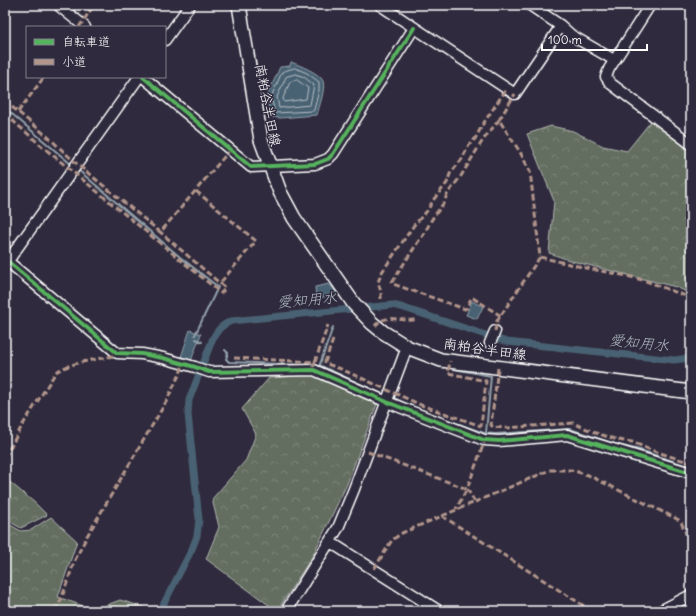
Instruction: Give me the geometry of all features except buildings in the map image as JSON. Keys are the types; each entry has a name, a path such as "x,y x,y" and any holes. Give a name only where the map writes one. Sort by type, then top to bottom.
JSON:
{"main road":[{"name":"南粕谷半田線","path":"239,5 261,140 280,192 294,218 358,308 383,332 407,347 441,360 691,392"}],"street":[{"path":"58,5 84,26"},
{"path":"166,39 190,5"},
{"path":"380,5 516,94 561,26"},
{"path":"530,5 572,35 614,60"},
{"path":"650,5 614,60 606,74 606,77 610,84 691,144"},
{"path":"144,78 251,167 315,164 328,159 414,28"},
{"path":"138,78 6,262 117,353 142,354 196,367 209,372 314,370 387,402 484,440 499,441 567,435 691,473"},
{"path":"490,343 495,331"},
{"path":"286,611 338,528 407,347"},
{"path":"330,542 439,611"},
{"path":"660,611 691,595"}],"green space":[{"path":"651,121 691,149 691,294 676,287 572,261 549,253 554,201 527,134 551,126 573,131 603,146 627,151"},
{"path":"314,375 377,404 347,484 313,555 277,611 206,559 219,527 212,499 246,460 256,434 242,409 269,378"},
{"path":"5,478 47,515 21,528 5,519"},
{"path":"51,517 77,541 58,597 86,607 104,606 120,600 150,609 148,611 5,611 5,522 21,531 31,530"}],"water":[{"path":"291,62 314,72 323,81 323,93 317,115 280,118 270,117 267,96 280,67 290,66"},
{"path":"329,284 339,295 316,298 315,287"},
{"path":"472,301 483,307 477,319 466,315"},
{"path":"190,330 201,334 191,361 181,357"}],"waterway":[{"path":"5,108 72,165"},
{"path":"77,169 180,257 218,287 195,335"},
{"name":"愛知用水","path":"160,611 192,549 197,536 199,519 188,414 189,400 213,338 220,328 231,321 392,305 507,342 674,360 691,358"},
{"path":"333,327 320,364 321,366 384,395"},
{"path":"196,339 202,342"},
{"path":"225,350 228,353 226,359 229,362 303,365"},
{"path":"454,369 491,376 486,433"},
{"path":"394,398 418,409 484,433 495,434 570,429 690,467"}],"marked path":[{"path":"80,26 94,5"},
{"path":"18,112 43,78"},
{"path":"381,299 381,292 378,282 382,272 414,225 427,211 434,199 447,183 450,174 462,159 469,145 475,139 507,88"},
{"path":"495,331 497,321 540,257 530,171 520,152 499,120 515,94"},
{"path":"5,101 48,137 77,164 159,231"},
{"path":"5,114 44,148 221,293 225,289 223,286 159,231 163,229 230,150"},
{"path":"499,120 483,140 392,282 393,284 465,309 467,308 471,298 473,298 501,316"},
{"path":"196,191 256,241 220,283"},
{"path":"540,257 646,281 691,298"},
{"path":"375,326 385,319 417,319"},
{"path":"315,362 328,325"},
{"path":"333,340 325,362 327,364 421,405 481,426 486,381 448,373 450,361"},
{"path":"5,457 22,426 56,372 69,366 113,356 117,353"},
{"path":"234,358 315,362 312,370"},
{"path":"55,611 61,600 75,560 87,536 166,402 181,371 183,363"},
{"path":"498,368 491,425 493,427 506,428 573,423 596,433 618,440 632,442 691,463"},
{"path":"374,569 392,540 402,533 475,502 467,489 485,440"},
{"path":"368,452 467,489 456,509"},
{"path":"475,502 550,470 571,470 588,475 679,520 691,545"},
{"path":"442,516 592,611"},
{"path":"289,607 295,611"}],"cycle path":[{"path":"144,78 251,167 315,164 328,159 333,154 414,28"},
{"path":"5,259 117,353 142,354 163,358 209,372 314,370 387,402 484,440 499,441 567,435 691,473"}]}
